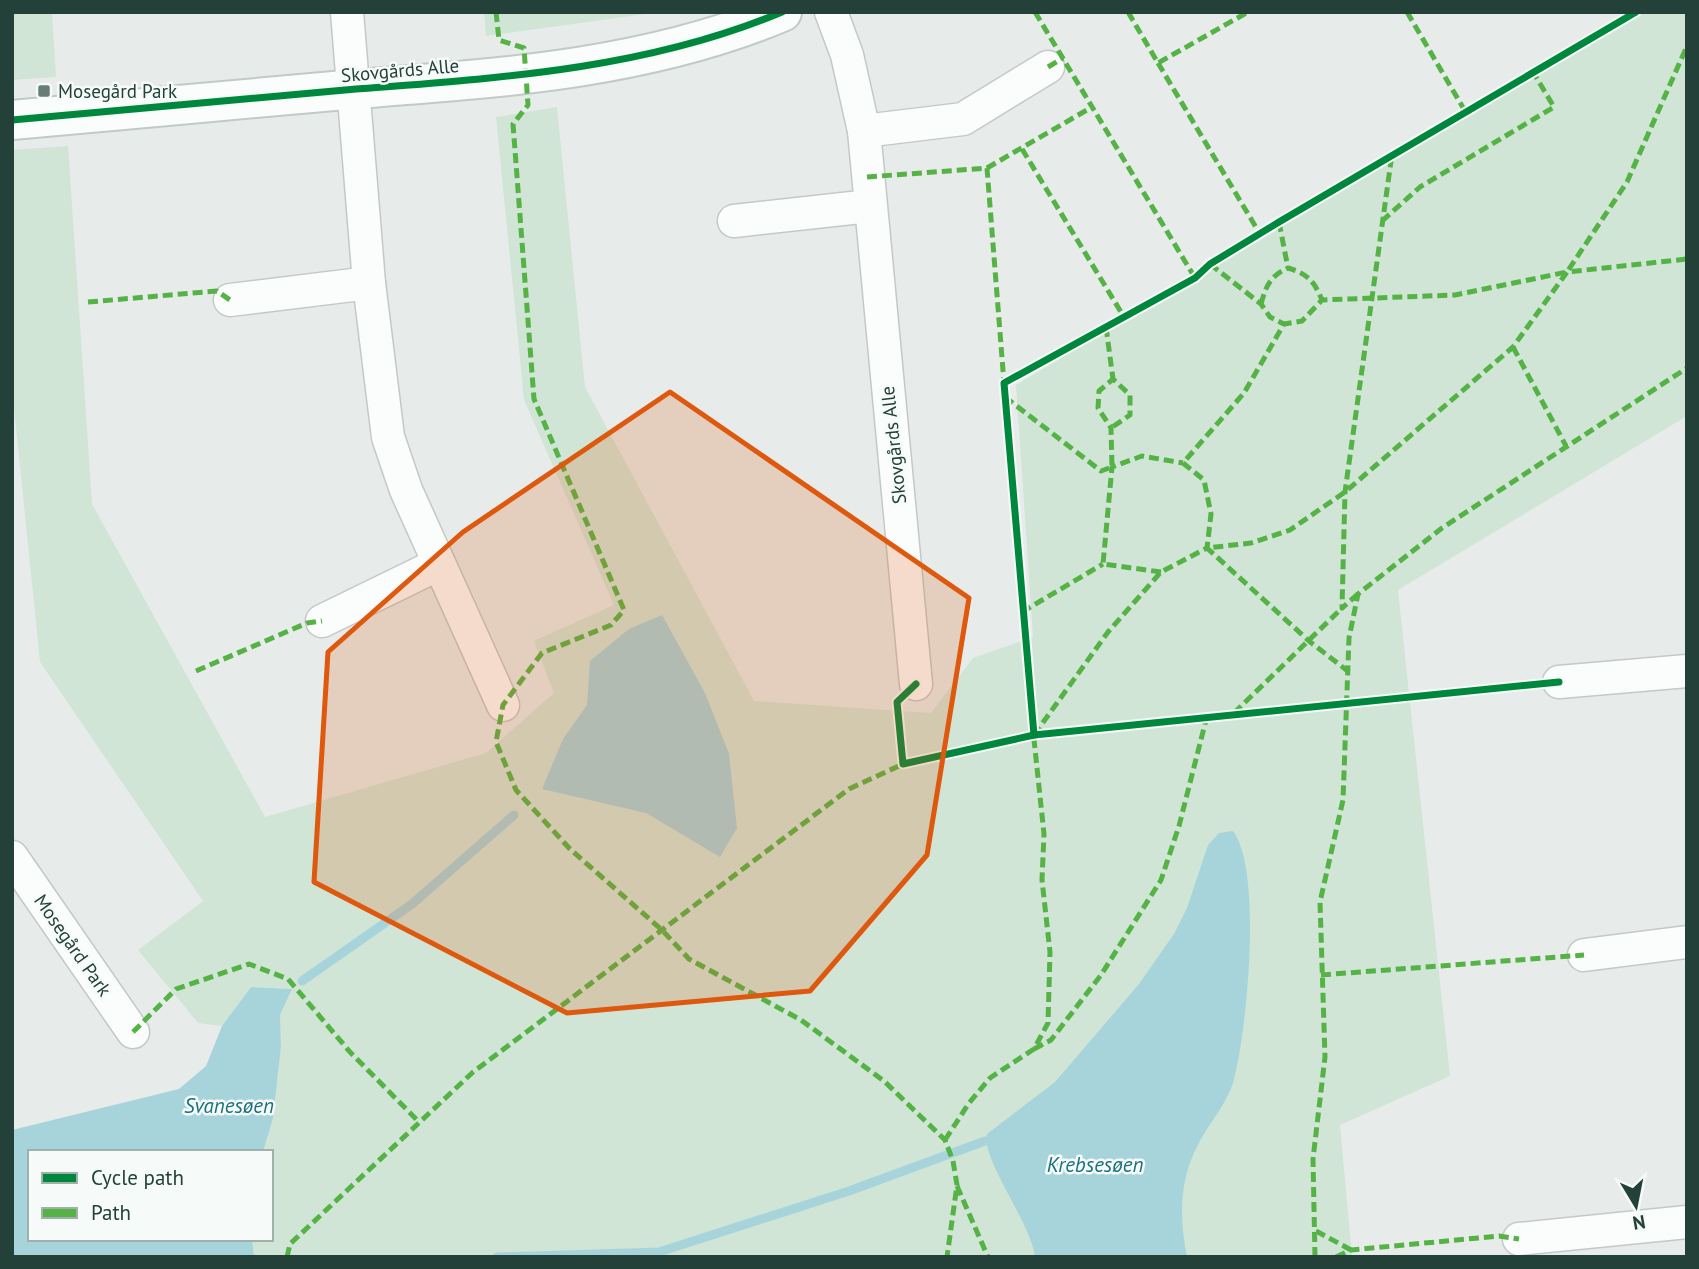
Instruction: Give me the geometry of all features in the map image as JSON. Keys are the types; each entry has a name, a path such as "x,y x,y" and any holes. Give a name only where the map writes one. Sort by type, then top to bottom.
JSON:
{"street":[{"path":"347,12 369,283 388,437 406,491 503,705"},
{"name":"Skovgårds Alle","path":"12,120 526,76 641,57 716,36 782,12"},
{"name":"Skovgårds Alle","path":"831,12 847,55 864,131 916,684"},
{"path":"864,131 963,119 1048,67"},
{"path":"734,221 870,206"},
{"path":"230,300 369,283"},
{"path":"322,621 439,564"},
{"path":"1559,682 1687,671"},
{"name":"Mosegård Park","path":"12,857 133,1032"},
{"path":"1584,955 1687,942"},
{"path":"1519,1239 1687,1222"}],"highlighted area":[{"path":"670,392 969,598 927,855 810,991 567,1013 314,882 328,652 463,532"}],"green space":[{"path":"12,12 52,12 56,77 12,80"},
{"path":"484,12 660,12 486,36"},
{"path":"1637,12 1687,12 1687,416 1398,590 1450,1076 1340,1125 1352,1257 254,1257 252,1241 273,1241 273,1150 264,1150 273,1117 281,1047 280,1015 292,989 251,987 222,1026 198,1023 138,950 203,901 40,662 12,388 12,150 68,146 92,504 265,817 486,753 554,693 534,641 614,605 524,400 496,117 557,107 585,387 754,701 931,713 973,658 1033,637 1016,385"}],"water":[{"path":"662,615 705,693 729,754 737,828 720,857 646,813 542,789 563,739 587,705 590,661 629,629"},
{"name":"Krebsesøen","path":"1233,831 1242,851 1248,880 1250,915 1247,992 1233,1083 1192,1157 1184,1184 1182,1213 1187,1257 1035,1257 1025,1227 991,1158 987,1134 1055,1082 1139,984 1174,934 1187,908 1208,845 1219,833"},
{"name":"Svanesøen","path":"251,987 292,989 280,1015 281,1047 273,1118 264,1150 28,1150 28,1241 252,1241 254,1257 12,1257 12,1130 179,1089 206,1066 222,1026"}],"waterway":[{"path":"302,981 412,904 514,815"},
{"path":"497,1257 659,1252 849,1191 985,1141"}],"marked path":[{"path":"496,12 499,40 524,48 528,105 513,124 534,399 624,610 611,625 542,653 503,705 496,742 516,790 570,849 662,930 689,959 801,1020 884,1081 945,1140 953,1161 957,1185 947,1257"},
{"path":"1035,12 1195,278"},
{"path":"1128,12 1158,63 1248,12"},
{"path":"1407,12 1465,111"},
{"path":"1034,735 1108,632 1161,572 1207,548 1211,514 1204,480 1183,463 1244,393 1284,324 1302,321 1322,300 1455,295 1567,272 1627,182 1687,46"},
{"path":"1048,67 1063,58"},
{"path":"1158,63 1260,234"},
{"path":"1382,221 1420,187 1554,107 1533,72"},
{"path":"987,168 1092,107"},
{"path":"1022,149 1124,317"},
{"path":"1358,594 1342,608 1345,492 1392,154"},
{"path":"867,177 987,168 1004,383"},
{"path":"1279,222 1288,268"},
{"path":"1349,672 1309,641 1207,548 1251,543 1290,530 1345,492 1513,347 1567,272 1687,259"},
{"path":"1210,264 1261,304 1270,317 1284,324"},
{"path":"1261,304 1270,282 1288,268 1310,279 1322,300"},
{"path":"88,302 217,291 230,300"},
{"path":"1106,327 1113,379"},
{"path":"1513,347 1566,446"},
{"path":"1315,1257 1313,1159 1325,1057 1320,902 1343,800 1349,638 1358,594 1442,528 1687,368"},
{"path":"1005,397 1101,471 1112,467 1111,428 1098,408 1099,391 1113,379 1130,395 1130,415 1111,428"},
{"path":"1161,572 1103,564 1112,467 1142,456 1183,463"},
{"path":"1022,612 1103,564"},
{"path":"1234,713 1342,608"},
{"path":"196,671 307,623 322,621"},
{"path":"1034,1049 1051,1040 1101,975 1161,880 1179,826 1207,716"},
{"path":"945,1140 969,1103 990,1078 1034,1049 1048,1023 1050,952 1042,880 1044,834 1033,730"},
{"path":"287,1257 290,1244 472,1073 849,789 903,764"},
{"path":"1321,975 1584,955"},
{"path":"133,1032 176,989 249,964 288,979 350,1052 418,1121"},
{"path":"957,1186 988,1257"},
{"path":"1316,1231 1351,1250"},
{"path":"1336,1257 1351,1250 1499,1236 1519,1239"}],"cycle path":[{"path":"12,120 572,68 678,47 782,12"},
{"path":"1034,735 1004,383 1195,278 1210,264 1279,222 1636,12"},
{"path":"916,684 897,702 903,764 1034,735 1559,682"}],"place":[{"name":"Mosegård Park","path":"44,91"}]}
